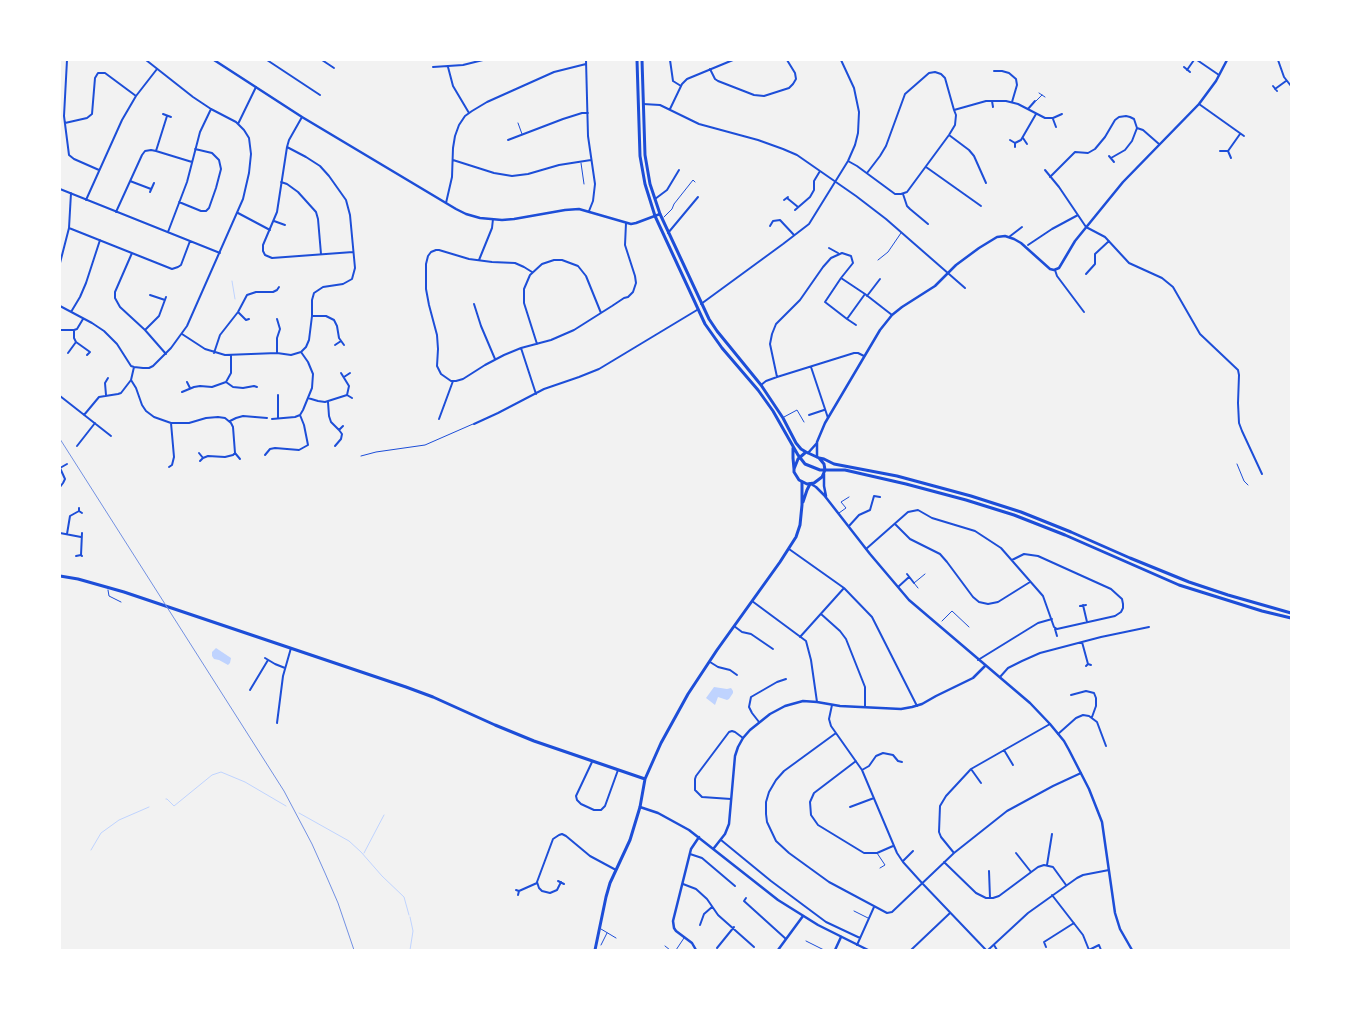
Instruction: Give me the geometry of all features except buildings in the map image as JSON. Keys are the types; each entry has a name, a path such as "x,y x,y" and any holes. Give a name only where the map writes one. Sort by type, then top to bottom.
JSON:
{"main road":[{"path":"636,60 640,156 645,184 655,216 697,310 713,337 768,404 799,458 809,466 820,470 845,470 906,484 1014,515 1065,535 1179,585 1291,618"},
{"path":"642,60 645,155 655,200 660,214 701,304 717,331 761,385 801,449 834,464 897,476 971,496 1021,512 1189,582 1291,613"},
{"path":"793,446 795,475 802,482 810,484"},
{"path":"794,469 799,458 807,453"},
{"path":"595,950 610,883 630,840 640,808 645,779 661,743 682,705 710,662 789,549 798,532 802,506 807,490 810,484 820,479 824,471 824,464 818,457"},
{"path":"802,482 802,506"},
{"path":"60,576 94,583 152,601 406,687 433,697 509,731 592,762 645,779"}],"street":[{"path":"67,60 64,99 68,153 74,160 99,170"},
{"path":"60,306 104,331 117,344 134,368 149,368 153,366 166,354 182,334 238,213 247,184 250,167 251,154 249,138 238,124 211,109 146,60"},
{"path":"214,60 218,61 256,88 302,117 466,214 480,218 514,219 566,210 579,210 626,222 636,223 660,214"},
{"path":"267,60 320,95"},
{"path":"433,67 448,67 483,60"},
{"path":"586,60 588,136 595,190 589,212"},
{"path":"670,60 673,81 681,86"},
{"path":"670,110 681,86 687,78 733,60"},
{"path":"710,69 715,79 718,81 754,95 764,96 789,88 793,84 796,79 796,73 787,60"},
{"path":"701,304 809,224 848,161 858,134 859,112 854,88 841,60"},
{"path":"1187,70 1194,60"},
{"path":"1197,60 1219,75"},
{"path":"807,453 817,442 828,418 864,356 880,330 892,315 935,286 959,263 988,242 1001,236 1010,237 1021,243 1050,269 1055,270 1061,266 1075,241 1123,182 1199,104 1219,75 1227,60"},
{"path":"1278,60 1286,80 1291,86"},
{"path":"324,61 334,68"},
{"path":"446,203 452,177 454,141 462,120 469,113 487,102 554,72 586,64"},
{"path":"448,67 453,86 469,113"},
{"path":"1002,71 1004,67"},
{"path":"1184,67 1190,72"},
{"path":"86,200 122,120 136,96 157,69"},
{"path":"994,70 1002,71 1016,79 1017,85 1012,102"},
{"path":"65,123 87,118 92,114 95,78 98,73 103,72 136,96"},
{"path":"848,161 895,194 903,194 909,190 954,128 954,110 943,76 935,72 929,73 905,94 886,146 867,173"},
{"path":"1016,79 1020,77"},
{"path":"1275,89 1286,80"},
{"path":"307,86 310,82"},
{"path":"238,124 256,88"},
{"path":"992,101 993,107"},
{"path":"954,110 992,101 1012,102 1045,118 1053,118 1062,114"},
{"path":"1028,109 1035,101"},
{"path":"643,104 658,104 699,124 758,140 797,155 878,213 965,288"},
{"path":"1199,104 1244,136"},
{"path":"168,232 187,182 201,128 211,109"},
{"path":"508,140 563,119 582,113 588,113"},
{"path":"163,114 171,117"},
{"path":"1015,143 1022,140 1036,114"},
{"path":"156,151 167,116"},
{"path":"1050,176 1075,152 1090,152 1095,149 1105,136 1112,123 1119,117 1126,116 1134,118 1137,128 1136,134 1129,146 1110,157 1114,162"},
{"path":"302,117 289,140 287,147 274,221 262,247 264,253 269,258 353,252"},
{"path":"1053,118 1056,127"},
{"path":"1137,128 1143,130 1159,144"},
{"path":"1228,151 1240,134"},
{"path":"949,135 969,150 974,156 986,184"},
{"path":"1023,138 1027,144"},
{"path":"1010,140 1015,143"},
{"path":"182,334 199,346 214,353 232,355 277,353 291,355 301,352 308,343 312,316 312,300 316,291 323,287 343,284 352,278 354,272 353,252 350,215 346,200 320,166 287,147"},
{"path":"179,202 201,211 206,211 209,208 216,188 221,168 219,160 214,154 195,149"},
{"path":"116,212 144,153 149,150 156,151 192,162"},
{"path":"1220,151 1228,151"},
{"path":"1228,151 1231,158"},
{"path":"453,160 494,173 512,176 523,175 559,165 591,160"},
{"path":"926,166 982,206"},
{"path":"655,200 667,190 679,170"},
{"path":"1045,170 1059,187 1086,227 1101,234 1109,240 1129,263 1162,278 1176,291 1200,334 1238,370 1239,423 1262,474"},
{"path":"795,210 810,197 814,190 814,181 820,171"},
{"path":"130,180 151,189"},
{"path":"281,182 287,184 298,192 316,212 321,254"},
{"path":"150,192 154,183"},
{"path":"60,189 220,253"},
{"path":"60,263 71,217 71,193"},
{"path":"903,194 907,206 928,224"},
{"path":"668,233 698,197"},
{"path":"787,198 798,207"},
{"path":"238,213 270,230"},
{"path":"1028,246 1052,229 1078,215"},
{"path":"479,260 492,228 493,219"},
{"path":"770,226 773,221 780,220 794,235"},
{"path":"274,221 285,225"},
{"path":"532,272 516,263 479,260 436,250 431,252 428,256 426,264 426,289 438,342 438,369 445,378 453,381 463,379 495,359 521,348 561,337 628,297 636,287 635,276 625,245 626,222"},
{"path":"1010,237 1022,227"},
{"path":"69,228 172,268 176,268 181,265 190,241"},
{"path":"71,312 83,292 100,240"},
{"path":"1086,274 1095,264 1095,254 1109,240"},
{"path":"829,248 839,253 849,254 853,261 825,302 856,325"},
{"path":"132,253 115,292 115,298 120,307 145,330 166,354"},
{"path":"777,377 770,344 776,324 800,300 823,267 831,258 839,253"},
{"path":"537,344 524,299 525,285 532,272 542,264 554,260 562,260 574,264 581,269 586,276 601,313"},
{"path":"1055,270 1057,276 1084,312"},
{"path":"841,278 892,315"},
{"path":"847,319 880,279"},
{"path":"214,353 220,335 238,312 245,299 250,294 259,291 268,293 277,290 279,287"},
{"path":"277,290 280,293"},
{"path":"150,295 165,300"},
{"path":"145,330 159,316 166,297"},
{"path":"474,304 481,326 495,359"},
{"path":"474,424 548,388 599,369 697,310"},
{"path":"238,312 247,320 246,324"},
{"path":"312,316 326,316 334,320 341,341 344,345"},
{"path":"334,320 338,316"},
{"path":"60,330 74,330 78,328 83,319"},
{"path":"277,319 280,329 277,338 277,353"},
{"path":"279,323 284,321"},
{"path":"74,330 74,338 76,342 90,352 87,355"},
{"path":"335,345 341,341"},
{"path":"68,353 76,342"},
{"path":"521,348 536,394"},
{"path":"272,419 295,417 300,415 304,410 312,386 313,374 308,362 301,352"},
{"path":"761,385 766,381 777,377 854,353 864,356"},
{"path":"182,392 190,388 200,386 212,388 226,382 231,373 232,355"},
{"path":"811,367 824,410 828,418"},
{"path":"84,415 99,397 115,395 121,392 131,380 134,368"},
{"path":"341,373 349,386 347,395"},
{"path":"344,377 350,373"},
{"path":"106,395 105,383 108,378"},
{"path":"131,380 136,388 140,402 146,411 158,419 171,424 189,423 206,418 223,417 230,422 233,427 235,453 240,459"},
{"path":"440,418 453,381"},
{"path":"187,382 190,388"},
{"path":"226,382 233,387 257,387"},
{"path":"254,386 256,382"},
{"path":"278,395 278,418"},
{"path":"308,398 328,402 347,395"},
{"path":"347,395 352,398"},
{"path":"60,396 111,436"},
{"path":"328,402 331,422 342,434 341,440 335,446"},
{"path":"809,415 824,410"},
{"path":"300,415 304,425 308,445 312,449"},
{"path":"230,422 243,416 267,418"},
{"path":"77,446 95,423"},
{"path":"169,468 172,465 174,457 171,424"},
{"path":"339,430 343,426"},
{"path":"341,440 344,444"},
{"path":"817,442 818,457"},
{"path":"266,455 268,451 277,447 299,450 308,445"},
{"path":"264,448 268,451"},
{"path":"199,453 203,458"},
{"path":"200,461 203,458 210,456 225,457 235,453"},
{"path":"60,487 64,478 60,468 67,464"},
{"path":"824,471 824,486 827,498"},
{"path":"810,484 819,489 827,498 866,549 910,600 978,660 1030,703 1058,734 1069,750 1098,810 1105,834 1117,921 1132,950"},
{"path":"849,526 859,516 870,510 874,496 881,497"},
{"path":"70,516 81,512 79,508"},
{"path":"866,549 908,512 918,510 932,518 980,534 1001,548 1044,596 1056,636"},
{"path":"67,534 70,516 68,513"},
{"path":"895,524 910,539 940,554 979,602 990,604 998,602 1030,582"},
{"path":"76,556 81,556 82,532"},
{"path":"60,533 81,537"},
{"path":"789,549 844,588 872,617 917,706"},
{"path":"1012,560 1024,554 1038,556 1106,586 1122,599 1123,608 1118,615 1061,629 1054,627"},
{"path":"907,574 914,583"},
{"path":"898,587 909,577"},
{"path":"800,637 844,588"},
{"path":"752,601 806,643 811,660 817,702"},
{"path":"1083,605 1087,622"},
{"path":"821,614 840,631 846,639 865,684 865,707"},
{"path":"978,660 1038,623 1052,619"},
{"path":"734,626 742,632 751,634 773,649"},
{"path":"1000,677 1008,668 1026,658 1082,642 1149,627"},
{"path":"1082,642 1090,664 1086,666"},
{"path":"769,647 771,643"},
{"path":"277,723 282,684 291,648"},
{"path":"265,658 277,666 285,668"},
{"path":"250,690 268,660"},
{"path":"710,662 718,667 730,670 737,675"},
{"path":"714,848 721,840 729,824 736,752 743,738 759,722 770,714 785,706 803,701 832,705 905,709 917,706 973,678 985,666"},
{"path":"777,677 779,681"},
{"path":"759,722 750,712 750,701 755,695 779,681 786,679"},
{"path":"1071,696 1088,691 1092,692 1095,695 1096,706 1092,717"},
{"path":"1075,694 1076,699"},
{"path":"832,705 829,718 831,726 862,770 893,846 903,862 950,913 987,950 1028,912 1066,885 1080,876 1109,870"},
{"path":"1058,734 1079,716 1086,715 1092,717 1097,722 1106,746"},
{"path":"954,853 938,832 940,806 946,796 971,769 1050,724"},
{"path":"732,800 702,797 695,790 694,779 729,732 736,732 743,738"},
{"path":"836,733 784,771 776,780 769,792 766,802 767,822 776,841 789,853 829,882 887,913 890,912 954,853 1012,808 1081,773"},
{"path":"1101,744 1105,743"},
{"path":"1004,750 1013,765"},
{"path":"862,770 869,766 876,756 883,753 893,755 898,762"},
{"path":"856,761 817,790 812,798 810,811 818,825 859,851 868,854 877,853 893,846"},
{"path":"592,762 576,796 580,804 594,810 601,810 605,806 618,770"},
{"path":"896,766 898,762"},
{"path":"971,769 981,783"},
{"path":"850,807 874,798"},
{"path":"640,808 652,810 699,837 753,881 803,916 868,950"},
{"path":"518,892 537,883 553,839 562,834 590,856 616,870"},
{"path":"1047,865 1052,834"},
{"path":"696,950 694,945 676,931 673,924 673,918 690,854 693,845 699,837"},
{"path":"721,840 826,922 860,938"},
{"path":"903,862 912,852 908,849"},
{"path":"1016,853 1031,872"},
{"path":"690,854 702,858 735,886"},
{"path":"944,862 981,897 996,898 1039,866 1047,865 1055,870 1066,885"},
{"path":"990,870 990,898"},
{"path":"537,883 542,891 550,893 557,890 562,883 558,881"},
{"path":"682,884 696,889 707,899 718,915 754,947"},
{"path":"1052,896 1083,935 1089,950 1099,945 1100,949 1103,945"},
{"path":"746,898 744,901 786,939"},
{"path":"700,925 704,914 712,907"},
{"path":"857,945 874,907"},
{"path":"911,950 950,913"},
{"path":"778,950 803,916"},
{"path":"701,921 705,922"},
{"path":"1046,947 1044,942 1074,923"},
{"path":"717,948 734,928"},
{"path":"835,950 841,937"},
{"path":"994,945 997,950"}],"lane":[{"path":"1039,93 1045,97"},
{"path":"1035,101 1042,95"},
{"path":"518,123 522,135"},
{"path":"581,162 584,184"},
{"path":"662,218 672,209 674,204 693,180 695,182"},
{"path":"878,260 888,252 902,233"},
{"path":"783,418 797,410 804,422"},
{"path":"361,456 376,452 425,445 474,424"},
{"path":"1237,464 1244,480 1248,485"},
{"path":"839,513 846,508 841,502 849,497"},
{"path":"918,588 914,583 925,574"},
{"path":"108,590 109,596 121,602"},
{"path":"942,621 952,611 970,627"},
{"path":"877,853 885,865 880,868"},
{"path":"854,911 869,918"},
{"path":"599,928 616,938"},
{"path":"601,945 607,932"},
{"path":"676,950 684,937"},
{"path":"806,941 824,950"},
{"path":"665,946 670,950"}],"water":[{"path":"216,648 231,658 228,665 214,659 212,652"},
{"path":"714,687 727,689 731,688 733,693 727,700 718,697 715,705 706,698"}],"waterway":[{"path":"232,281 235,299"},
{"path":"166,799 174,806 212,775 221,772 245,782 286,806"},
{"path":"91,850 101,833 119,820 149,807"},
{"path":"299,813 349,841 361,852 382,876 404,897 409,915"},
{"path":"364,853 384,815"},
{"path":"410,917 413,931 410,950"}],"railway":[{"path":"60,439 284,791 312,844 325,873 338,903 354,950"}]}
